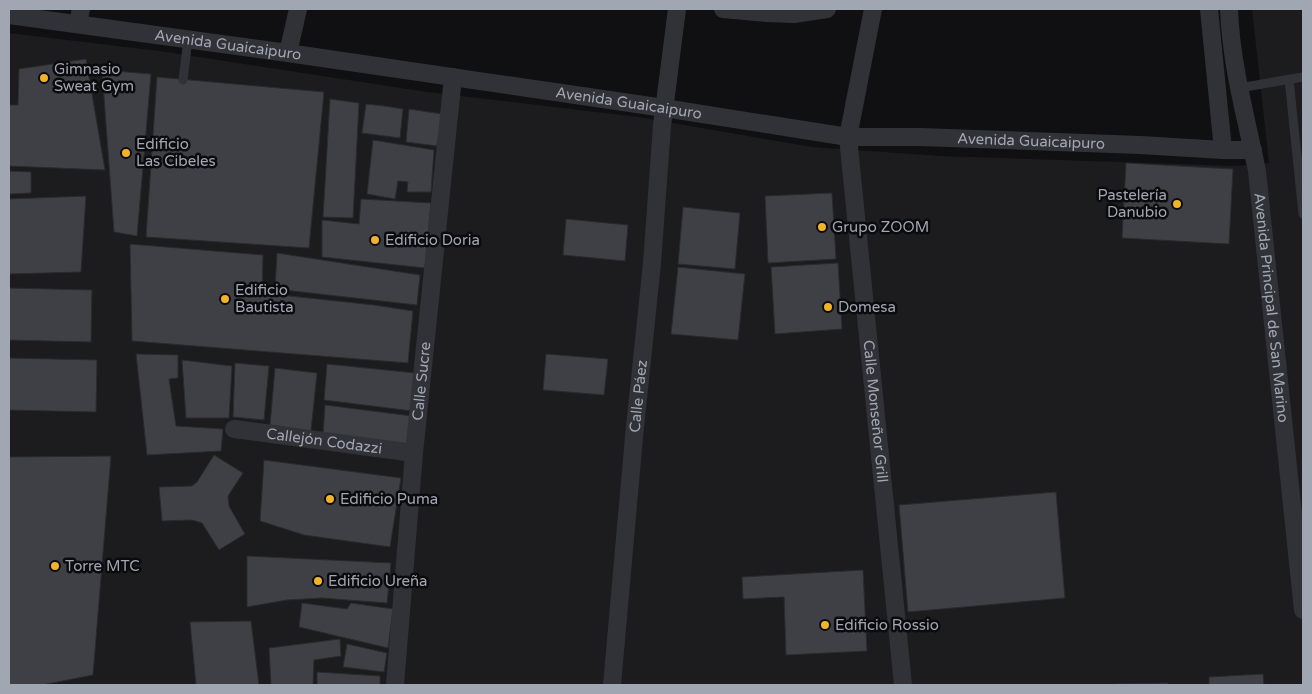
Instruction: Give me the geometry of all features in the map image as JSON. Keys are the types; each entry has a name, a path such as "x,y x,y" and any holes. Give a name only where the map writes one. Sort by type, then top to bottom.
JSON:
{"street":[{"path":"288,53 298,9"},
{"name":"Calle Páez","path":"612,685 634,437 652,263 664,108 677,9"},
{"path":"723,9 794,14 827,9"},
{"name":"Calle Monseñor Grill","path":"873,9 848,137 903,685"},
{"path":"1209,9 1223,150"},
{"name":"Avenida Principal de San Marino","path":"1229,9 1234,61 1257,171 1303,610"},
{"name":"Avenida Guaicaipuro","path":"9,15 80,16 188,39 664,108 848,137 921,137 1140,144 1223,150 1253,150"},
{"name":"Calle Sucre","path":"395,685 414,453 453,77"},
{"name":"Callejón Codazzi","path":"234,430 414,453"}],"lane":[{"path":"184,80 188,39"},
{"path":"1239,88 1303,77"},
{"path":"1289,79 1303,214"}],"shaded area":[{"path":"1252,9 1303,9 1303,685 9,685 9,33 159,51 427,92 638,117 812,147 941,156 1235,166 1269,163"}],"building":[{"path":"86,59 105,170 9,166 9,105 18,105 19,69"},
{"name":"Edificio Las Cibeles","path":"102,70 151,74 137,236 114,232"},
{"path":"157,77 324,92 309,248 146,237"},
{"path":"330,99 359,103 353,218 323,217"},
{"path":"366,104 403,109 400,138 362,133"},
{"path":"409,109 442,114 437,146 406,142"},
{"path":"373,140 434,150 431,192 407,192 408,182 398,181 395,199 367,194"},
{"name":"Pastelería Danubio","path":"1126,163 1233,169 1229,244 1122,238"},
{"path":"9,171 31,172 31,193 9,194"},
{"path":"832,193 836,259 768,263 765,196"},
{"path":"86,196 81,272 9,274 9,199"},
{"name":"Edificio Doria","path":"361,199 431,203 425,268 322,257 322,220 359,224"},
{"path":"683,207 740,213 735,269 678,264"},
{"path":"566,219 628,225 625,261 563,255"},
{"name":"Edificio Bautista","path":"130,244 263,255 262,293 413,311 408,363 132,341"},
{"path":"277,253 420,275 417,305 275,289"},
{"path":"838,263 842,329 775,334 771,267"},
{"path":"678,267 745,274 738,340 671,334"},
{"path":"9,288 92,290 91,342 9,340"},
{"path":"136,354 178,355 178,378 169,379 176,426 223,429 221,451 147,455"},
{"path":"546,354 608,359 604,395 543,390"},
{"path":"9,358 97,360 96,412 9,410"},
{"path":"182,360 232,366 229,418 186,418"},
{"path":"235,363 269,366 264,420 233,417"},
{"path":"327,364 415,373 412,411 324,400"},
{"path":"275,368 317,373 311,431 270,425"},
{"path":"325,405 412,416 407,447 323,435"},
{"path":"214,455 243,473 228,496 229,506 245,534 219,550 202,523 192,520 162,521 159,487 192,486 197,482"},
{"name":"Torre MTC","path":"111,456 93,675 42,685 9,685 9,457"},
{"name":"Edificio Puma","path":"264,460 401,478 390,547 304,535 260,521"},
{"path":"1056,492 1065,598 908,612 899,505"},
{"name":"Edificio Ureña","path":"247,556 391,563 387,603 322,598 287,600 247,607"},
{"name":"Edificio Rossio","path":"863,570 867,651 786,655 784,597 743,599 742,577"},
{"path":"302,603 347,609 351,603 393,609 388,648 299,627"},
{"path":"251,621 259,685 196,685 190,622"},
{"path":"340,639 341,656 314,660 313,685 271,685 269,648"},
{"path":"347,644 387,653 384,672 343,667"},
{"path":"317,672 380,676 380,685 317,685"},
{"path":"1263,674 1264,685 1209,685 1209,677"},
{"path":"1168,683 1168,685 1115,685 1115,684"}],"place":[{"name":"Gimnasio Sweat Gym","path":"44,78"},
{"name":"Edificio Las Cibeles","path":"126,153"},
{"name":"Pastelería Danubio","path":"1177,204"},
{"name":"Grupo ZOOM","path":"822,227"},
{"name":"Edificio Doria","path":"375,240"},
{"name":"Edificio Bautista","path":"225,299"},
{"name":"Domesa","path":"828,307"},
{"name":"Edificio Puma","path":"330,499"},
{"name":"Torre MTC","path":"55,566"},
{"name":"Edificio Ureña","path":"318,581"},
{"name":"Edificio Rossio","path":"825,625"}]}
